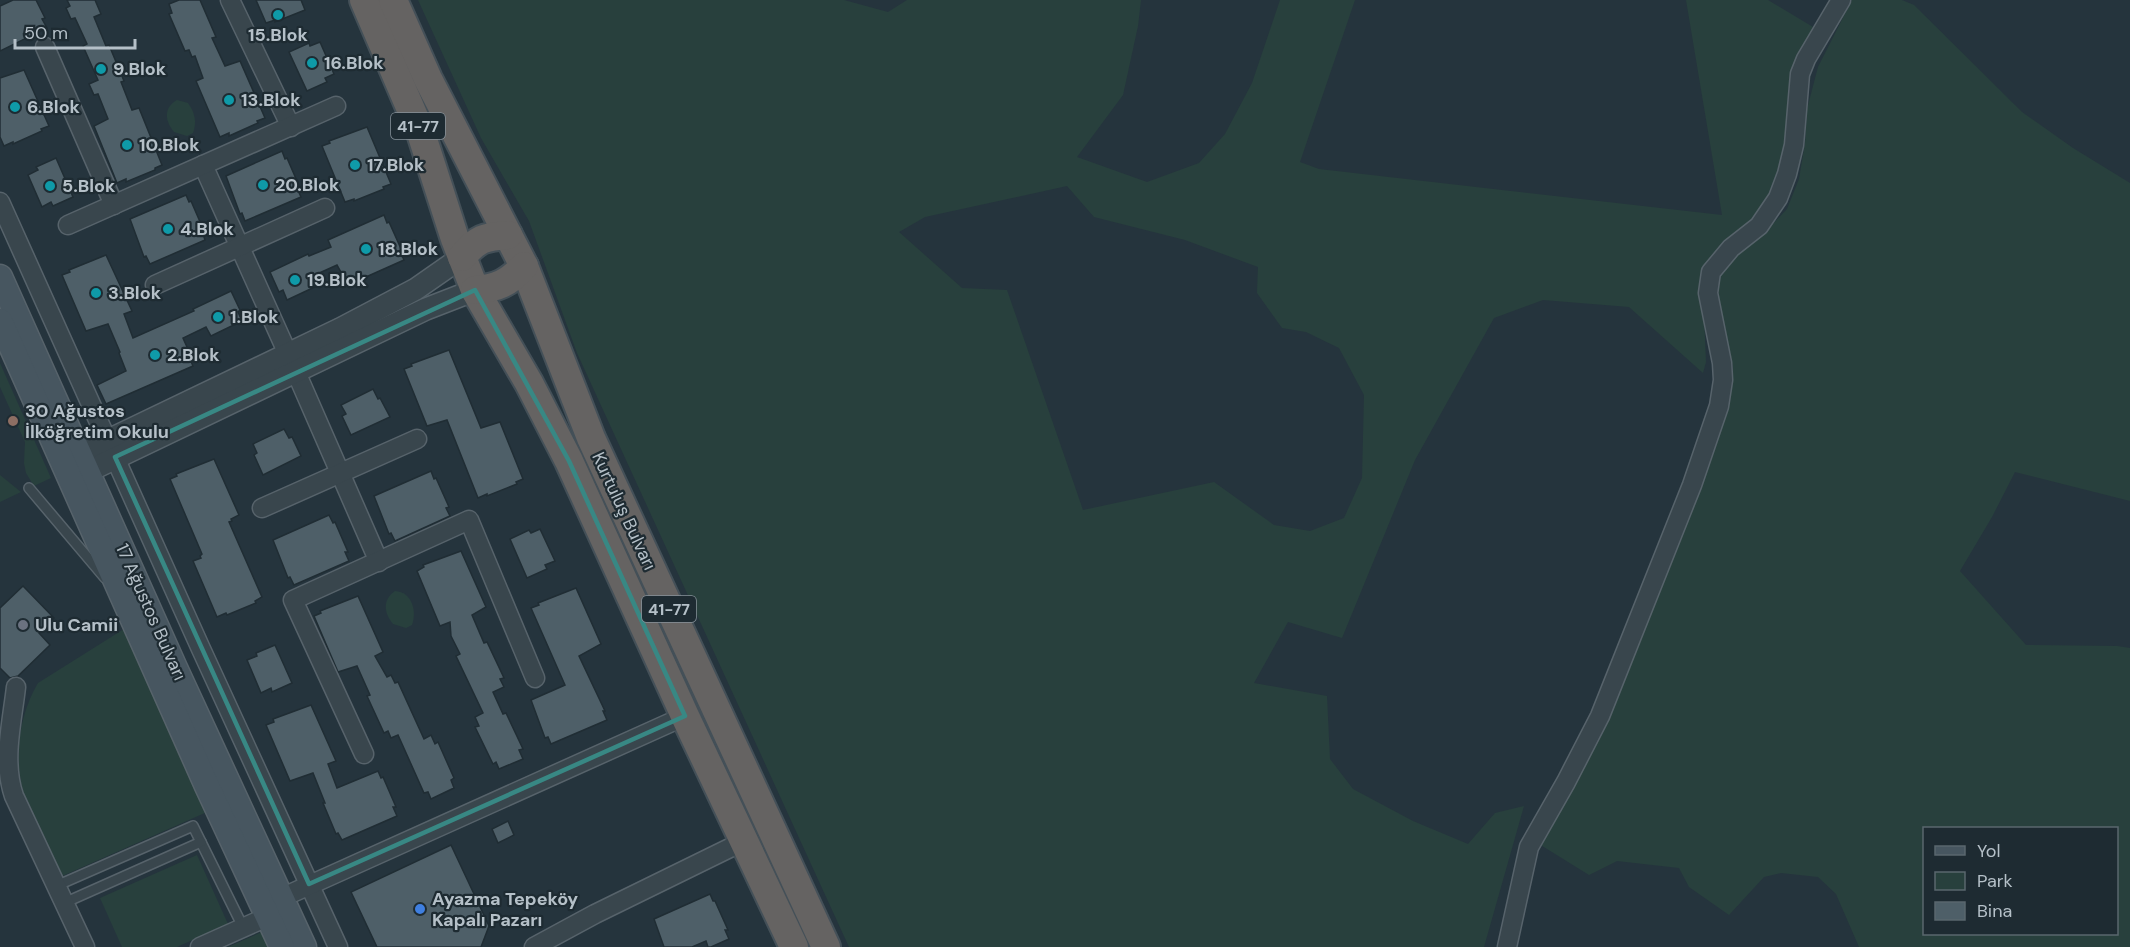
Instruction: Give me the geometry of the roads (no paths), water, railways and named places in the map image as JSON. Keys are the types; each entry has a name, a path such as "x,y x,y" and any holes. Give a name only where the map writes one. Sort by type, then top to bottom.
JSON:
{"highway":[{"name":"41-77","path":"364,0 417,123 462,257"},
{"name":"41-77","path":"393,0 428,79 508,235"},
{"path":"508,235 524,266 514,278 498,287 475,290 462,257 476,241 485,237 508,235"},
{"name":"Kurtuluş Bulvarı","path":"524,266 591,438 826,947"},
{"name":"Kurtuluş Bulvarı","path":"475,290 529,383 569,461 685,716 794,947"}],"main road":[{"name":"17 Ağustos Bulvarı","path":"0,277 75,466 125,602 274,907 304,947"},
{"name":"17 Ağustos Bulvarı","path":"0,321 175,668 274,907 282,947"}],"street":[{"path":"230,0 291,127"},
{"path":"1507,947 1529,847 1600,716 1692,485 1719,406 1723,380 1722,363 1708,293 1711,272 1731,248 1759,226 1778,198 1794,145 1800,74 1806,59 1841,0"},
{"path":"45,48 114,205"},
{"path":"68,225 336,106"},
{"path":"203,165 378,562"},
{"path":"0,202 201,649 339,947"},
{"path":"155,285 325,208"},
{"path":"292,363 416,289 462,257"},
{"path":"75,466 292,363 475,290"},
{"path":"262,508 417,439"},
{"path":"364,754 293,600 470,520 535,678"},
{"path":"16,687 4,780 85,947"},
{"path":"200,947 243,927 309,884 685,716"},
{"path":"534,947 595,914 744,841"}],"lane":[{"path":"28,489 125,602"},
{"path":"56,886 193,826 243,927"},
{"path":"64,903 201,842"}],"place":[{"name":"15.Blok","path":"278,15"},
{"name":"16.Blok","path":"312,63"},
{"name":"9.Blok","path":"101,69"},
{"name":"13.Blok","path":"229,100"},
{"name":"6.Blok","path":"15,107"},
{"name":"10.Blok","path":"127,145"},
{"name":"17.Blok","path":"355,165"},
{"name":"20.Blok","path":"263,185"},
{"name":"5.Blok","path":"50,186"},
{"name":"4.Blok","path":"168,229"},
{"name":"18.Blok","path":"366,249"},
{"name":"19.Blok","path":"295,280"},
{"name":"3.Blok","path":"96,293"},
{"name":"1.Blok","path":"218,317"},
{"name":"2.Blok","path":"155,355"},
{"name":"30 Ağustos İlköğretim Okulu","path":"13,421"},
{"name":"Ulu Camii","path":"23,625"},
{"name":"Ayazma Tepeköy Kapalı Pazarı","path":"420,909"}]}
